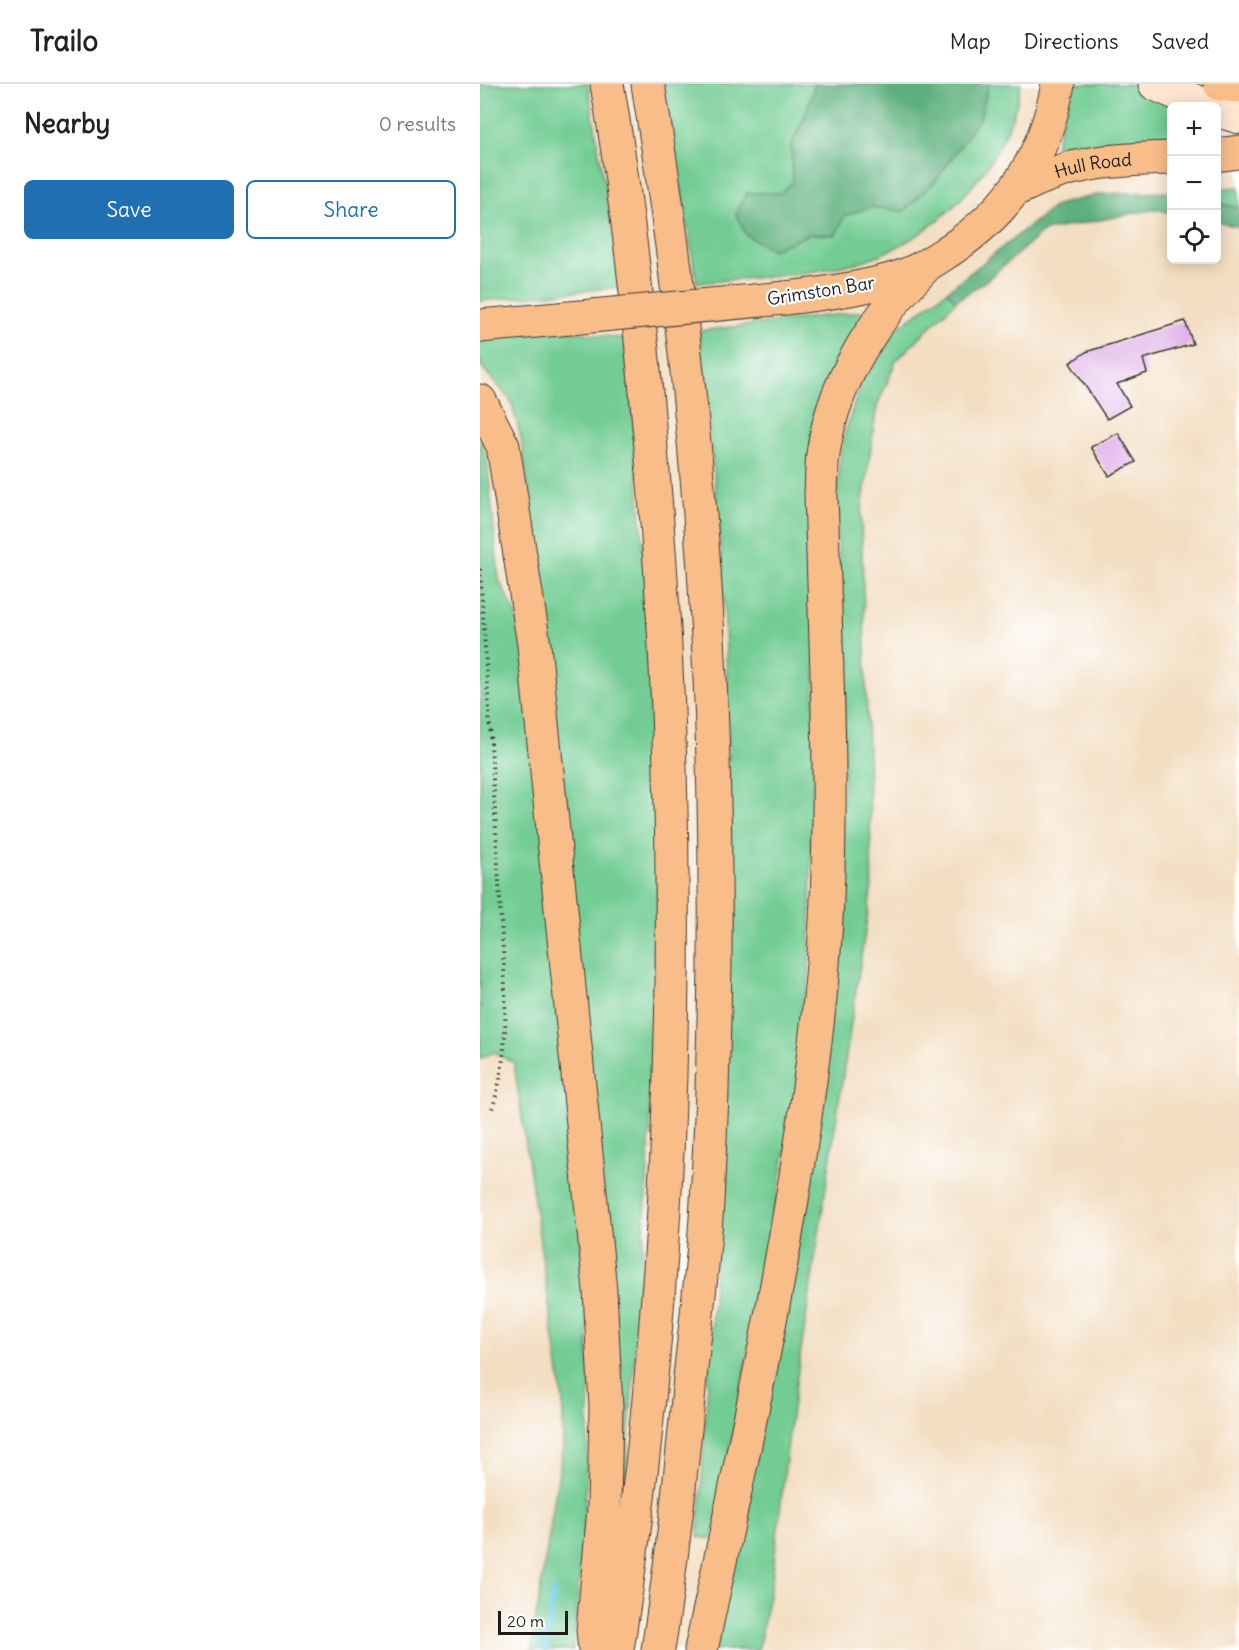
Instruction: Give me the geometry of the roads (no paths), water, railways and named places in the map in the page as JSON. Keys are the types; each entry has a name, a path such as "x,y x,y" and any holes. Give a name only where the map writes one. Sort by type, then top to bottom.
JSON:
{"highway":[{"path":"607,84 646,383 662,583 672,830 671,999 663,1202 649,1407 617,1650"},
{"path":"648,84 687,372 706,598 713,842 714,1003 707,1205 680,1483 658,1650"},
{"name":"Grimston Bar","path":"480,326 785,298 870,285 899,278 926,266 984,224 1018,188 1046,132 1058,84"},
{"path":"1220,84 1239,86"},
{"path":"1221,154 1239,152"},
{"name":"Hull Road","path":"1018,188 1043,176 1083,164 1167,158"},
{"path":"701,1650 789,1224 820,998 831,814 821,494 824,448 851,369 868,335 886,308 926,266"},
{"path":"480,401 503,446 534,645 600,1290 606,1407 604,1509 593,1630 595,1650"}],"main road":[{"path":"1155,84 1197,102"},
{"path":"1221,112 1239,117"}],"waterway":[{"path":"545,1650 554,1591"}]}
